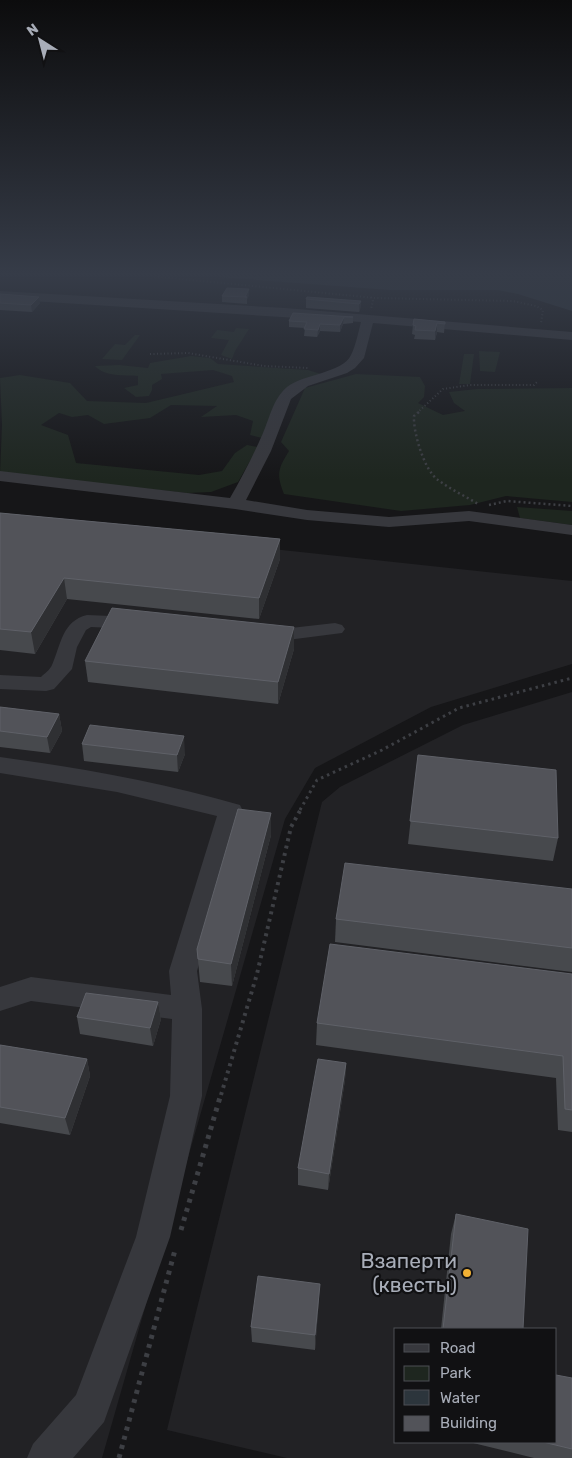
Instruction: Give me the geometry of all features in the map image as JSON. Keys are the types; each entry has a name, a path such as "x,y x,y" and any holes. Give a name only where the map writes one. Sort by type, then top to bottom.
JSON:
{"street":[{"path":"235,504 252,476 286,396 299,386 354,362 361,344"},
{"path":"0,476 235,504 307,515 390,522 469,516 572,530"},
{"path":"0,682 46,684 60,669 67,646 78,626 87,621 114,621 150,625"},
{"path":"248,636 266,638 335,629"},
{"path":"0,766 40,770 177,795 232,811 183,971 187,1008 186,1096 153,1237 90,1408 47,1458"},
{"path":"0,999 31,989 187,1008"}],"path":[{"path":"150,354 179,351 214,356 251,365 310,368 328,374"},
{"path":"538,382 534,385 470,385 443,389 414,416 413,427 425,461 436,479 482,507 508,502 572,506"},
{"path":"180,1235 257,974 292,826 317,780 382,750 459,708 572,678"},
{"path":"120,1458 177,1244"}],"shaded area":[{"path":"0,520 572,581 572,664 431,707 315,768 285,819 102,1458 0,1458"},
{"path":"572,692 572,1458 287,1458 167,1430 322,802 340,787 463,725"}],"green space":[{"path":"115,344 133,344 122,360 102,359"},
{"path":"227,344 239,344 232,359 221,355"},
{"path":"479,351 500,352 495,372 480,371"},
{"path":"464,354 474,354 470,384 459,384"},
{"path":"191,356 210,358 218,364 308,370 321,374 297,384 262,438 250,435 253,421 236,415 201,417 217,406 171,405 150,418 104,424 88,415 72,417 59,413 41,425 68,435 76,463 199,475 222,471 235,453 247,445 258,447 238,482 211,492 187,493 0,473 2,425 0,378 20,375 70,383 87,401 146,403 234,382 232,376 213,370 161,374 162,379 152,385 149,396 136,397 124,388 138,385 138,376 109,374 95,366 119,365 148,368 150,363"},
{"path":"356,374 420,377 425,386 424,397 418,403 443,415 465,411 454,403 449,392 477,389 572,388 572,502 506,496 470,505 401,511 284,494 279,472 282,462 289,451 281,442 305,388"},
{"path":"517,507 572,511 572,525 520,518"}],"building":[{"path":"0,513 280,539 259,598 64,578 31,632 0,629"},
{"path":"112,608 294,627 278,682 85,661"},
{"path":"0,707 59,714 47,737 0,731"},
{"path":"90,725 184,736 177,755 82,744"},
{"path":"418,755 556,770 558,838 410,821"},
{"path":"238,809 271,813 231,964 198,959 197,949"},
{"path":"345,863 572,889 572,948 336,919"},
{"path":"330,944 572,974 572,1110 565,1109 563,1056 317,1023"},
{"path":"86,993 158,1002 150,1028 77,1017"},
{"path":"0,1045 87,1059 65,1118 0,1107"},
{"path":"318,1059 346,1063 329,1174 298,1168"},
{"path":"456,1214 528,1229 523,1328 443,1328"},
{"path":"258,1276 320,1284 315,1335 251,1327"},
{"path":"557,1375 572,1378 572,1449 547,1443 557,1443"}],"place":[{"name":"Взаперти (квесты)","path":"467,1273"}]}
